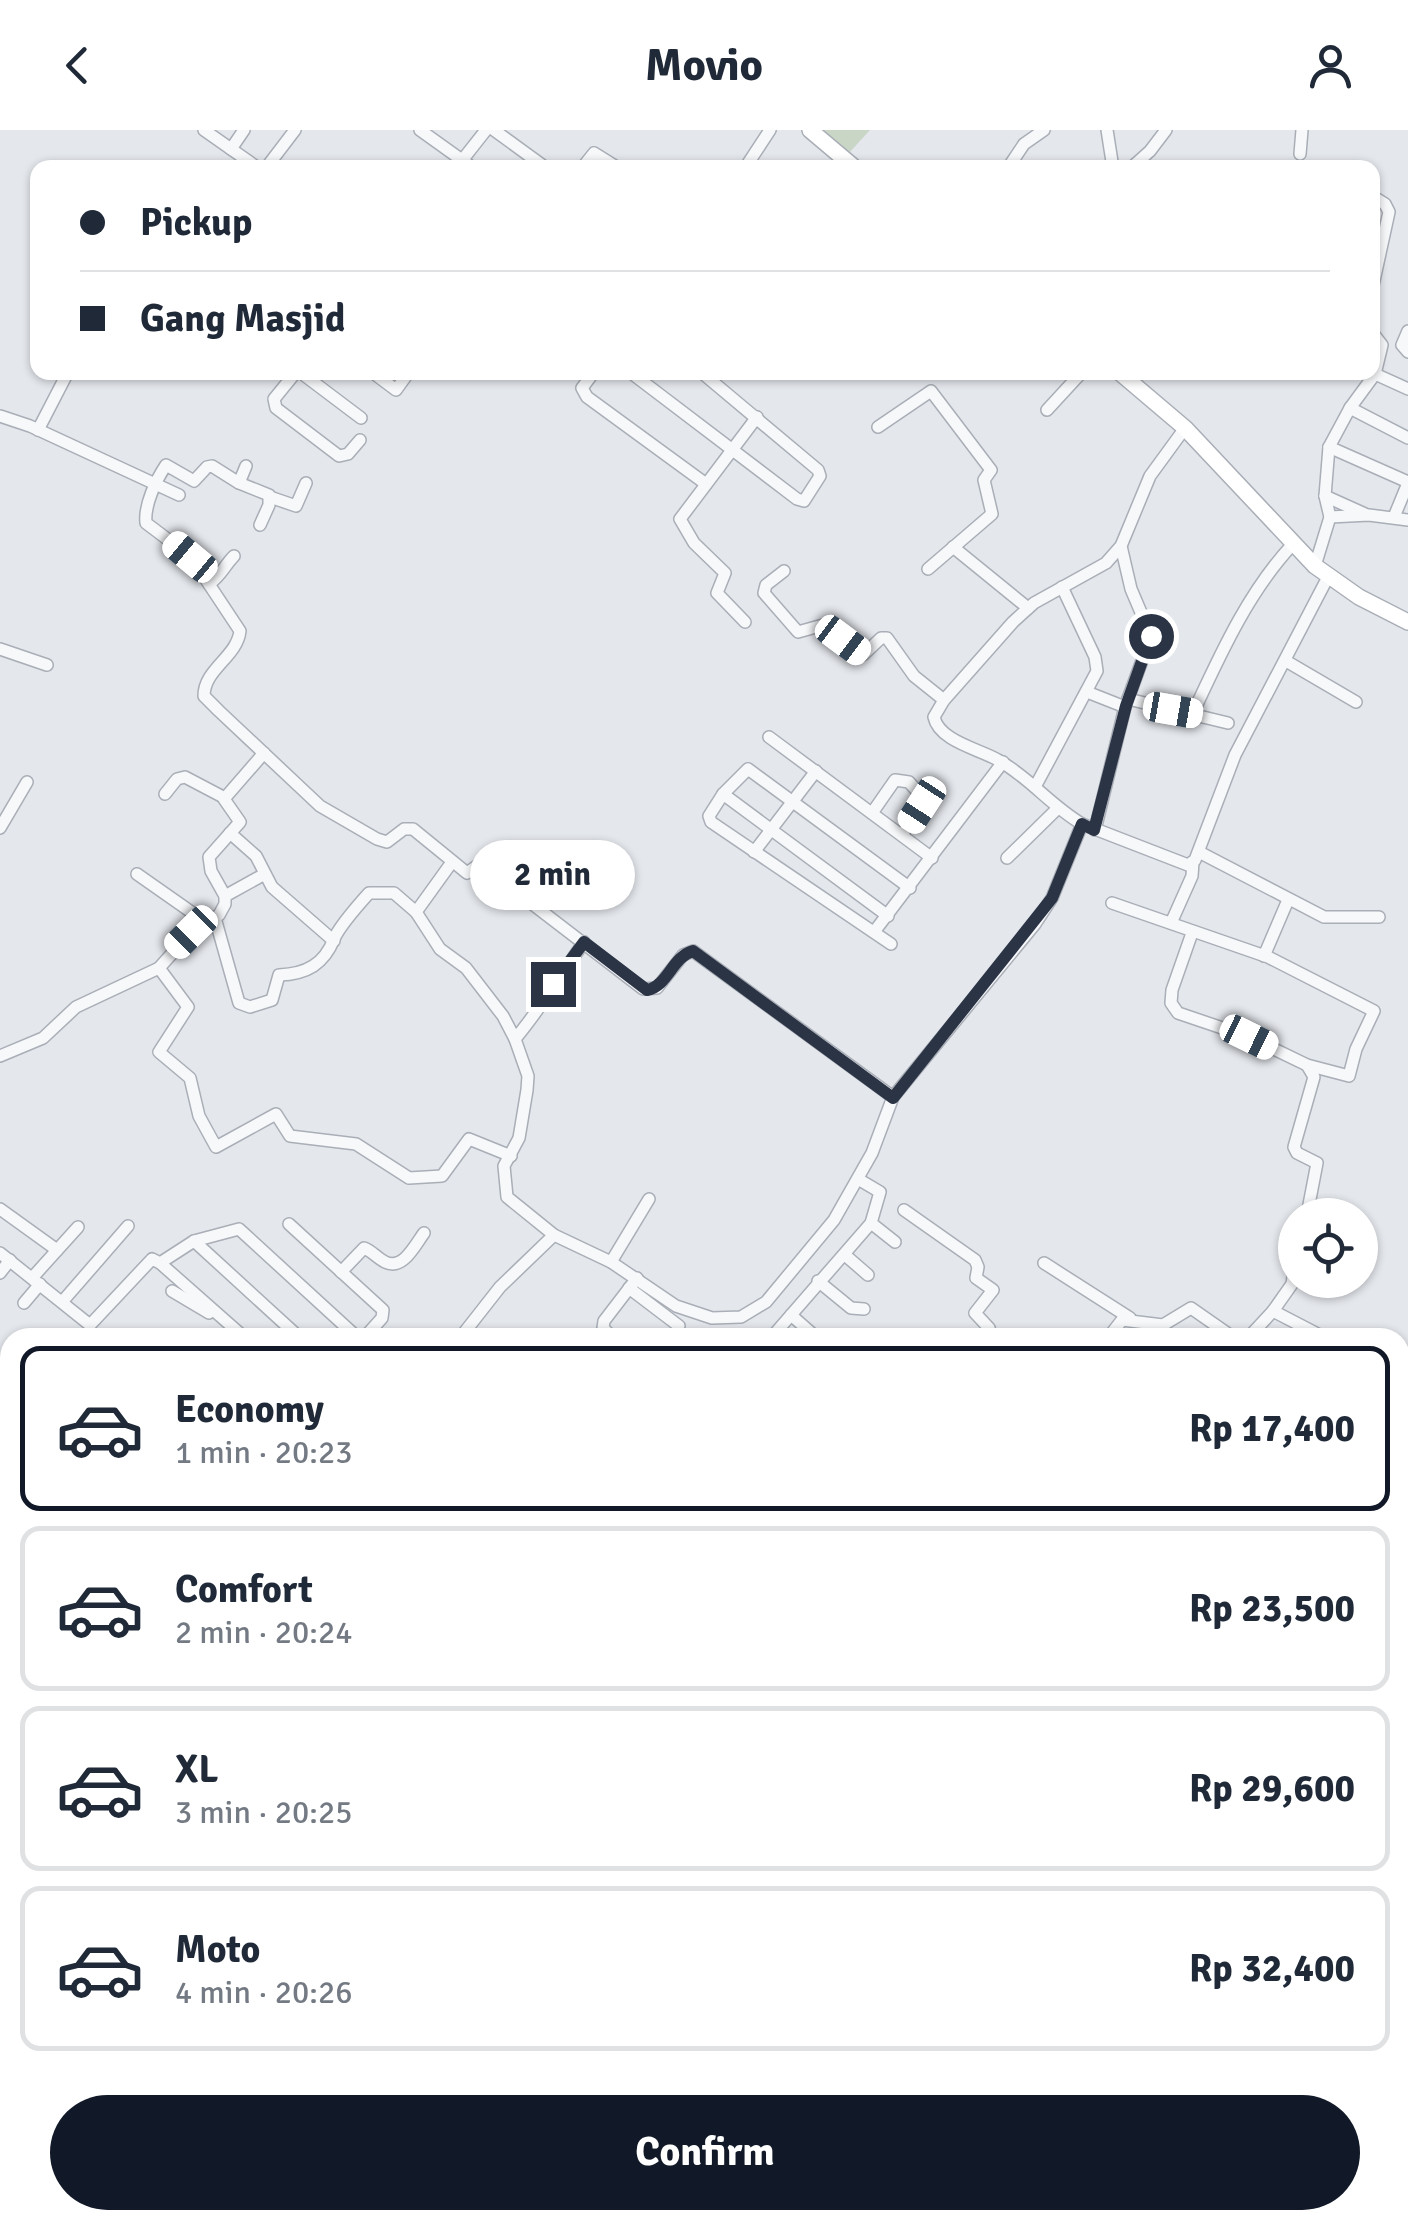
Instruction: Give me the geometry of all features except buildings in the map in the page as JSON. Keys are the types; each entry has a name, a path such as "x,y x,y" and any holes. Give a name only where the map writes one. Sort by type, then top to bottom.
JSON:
{"street":[{"path":"204,130 247,160"},
{"path":"232,149 244,130"},
{"path":"272,160 295,130"},
{"path":"420,130 455,160"},
{"path":"461,160 486,130"},
{"path":"494,130 535,160"},
{"path":"750,160 770,130"},
{"path":"810,130 846,160"},
{"path":"1013,160 1024,144 1044,130"},
{"path":"1106,130 1112,160"},
{"path":"1140,160 1166,130"},
{"path":"1300,154 1302,130"},
{"path":"1380,201 1389,212 1380,240"},
{"path":"1408,331 1402,345 1408,352"},
{"path":"1380,376 1408,388"},
{"path":"38,430 64,380"},
{"path":"291,380 274,399 276,408 339,456 348,454 360,440"},
{"path":"309,380 362,418"},
{"path":"383,380 396,390 404,380"},
{"path":"585,380 582,390 586,397 706,484"},
{"path":"641,380 797,499 806,499 820,473 711,380"},
{"path":"1047,410 1075,380"},
{"path":"1128,380 1185,428 1322,571 1408,622"},
{"path":"1170,923 1192,876 1235,755 1286,662 1322,571 1323,538 1330,516 1325,496 1329,446 1371,380"},
{"path":"878,427 931,391 991,470 984,480 992,514 928,569"},
{"path":"1350,408 1408,438"},
{"path":"0,416 180,495"},
{"path":"745,622 717,594 725,572 694,543 680,519 758,417"},
{"path":"1185,428 1150,476 1121,546 1106,563 1028,608 944,700 934,717 941,732 1002,762 1057,809 1082,824 1188,864 1196,857"},
{"path":"1329,446 1407,479 1394,516"},
{"path":"306,483 296,506 270,498 264,491 240,483 212,466 194,482 166,465 155,486 146,523 190,557 237,624 240,638 205,684 204,696 320,806 386,842 404,829 413,829 469,873 488,858 501,856 510,865 526,898 647,990 656,988 686,952 696,953 893,1098"},
{"path":"240,483 246,466"},
{"path":"1325,496 1368,515"},
{"path":"260,526 270,498"},
{"path":"1330,516 1394,516 1408,520"},
{"path":"1193,714 1222,652 1268,574 1296,548 1323,538"},
{"path":"1094,830 1127,703 1151,636 1132,589 1121,546"},
{"path":"953,547 1028,608"},
{"path":"209,584 222,575 225,564 234,556"},
{"path":"784,571 766,585 764,594 798,632 823,625 863,656 881,638 887,638 914,676 944,700"},
{"path":"1035,787 1098,670 1062,587"},
{"path":"0,649 47,665"},
{"path":"1286,662 1356,702"},
{"path":"1087,692 1228,724"},
{"path":"769,738 932,858"},
{"path":"0,1056 43,1038 76,1006 158,968 224,907 225,896 210,870 208,857 240,821 224,802 225,798 264,754"},
{"path":"874,932 1002,762"},
{"path":"892,944 710,820 712,810 748,769 910,888"},
{"path":"754,852 816,772"},
{"path":"165,794 177,779 185,777 225,798"},
{"path":"872,813 896,780 912,784 924,799 902,835"},
{"path":"0,828 4,814 27,782"},
{"path":"723,794 888,916"},
{"path":"1007,858 1057,809"},
{"path":"633,1283 695,1315 729,1320 766,1302 834,1220 858,1179 893,1098 1052,898 1082,824"},
{"path":"230,834 256,856 272,887 334,941"},
{"path":"1196,857 1324,917 1379,916"},
{"path":"416,912 452,862"},
{"path":"137,874 209,919 239,1003 246,1007 268,1003 279,975 300,974 329,954 334,941 370,893 394,894 416,912 440,948 466,968 502,1016 516,1039 528,1076 519,1138 504,1166 507,1197 554,1235 611,1262 679,1326"},
{"path":"225,896 263,875"},
{"path":"1264,956 1288,900"},
{"path":"1112,904 1264,956 1374,1011 1356,1049 1349,1076 1307,1065 1249,1037 1178,1013 1171,1003 1172,990 1192,933"},
{"path":"516,1039 584,942"},
{"path":"158,968 188,1008 159,1053 190,1078 194,1104 216,1147 276,1114 290,1136 356,1144 409,1178 442,1176 469,1138 511,1156"},
{"path":"1307,1065 1314,1078 1294,1147 1296,1153 1317,1163 1310,1198"},
{"path":"779,1328 870,1223 880,1191 858,1179"},
{"path":"611,1262 650,1200"},
{"path":"0,1209 57,1250"},
{"path":"904,1210 975,1260 976,1278 993,1289 975,1313 989,1328"},
{"path":"870,1223 895,1242"},
{"path":"288,1224 384,1310 382,1318 371,1328"},
{"path":"62,1302 128,1226"},
{"path":"24,1303 57,1250 78,1227"},
{"path":"160,1263 194,1240 239,1229 349,1328"},
{"path":"341,1272 364,1248 388,1264 396,1264 424,1233"},
{"path":"468,1328 500,1287 554,1235"},
{"path":"194,1240 289,1328"},
{"path":"844,1255 868,1275"},
{"path":"0,1273 5,1257 90,1326 155,1258 177,1286 234,1328"},
{"path":"1044,1263 1134,1321"},
{"path":"818,1282 851,1308 864,1310"},
{"path":"603,1328 604,1321 633,1283"},
{"path":"162,1303 177,1286"},
{"path":"1257,1328 1282,1298"},
{"path":"1115,1328 1119,1322 1134,1321 1163,1325 1191,1308 1220,1328"},
{"path":"1273,1311 1306,1328"},
{"path":"790,1315 805,1328"},
{"path":"604,1321 612,1328"}],"green space":[{"path":"820,130 870,130 848,154"}],"route":[{"path":"553,984 584,942 647,990 654,990 683,955 693,951 893,1098 1035,924 1052,898 1082,824 1094,830 1126,706 1151,636"}]}
